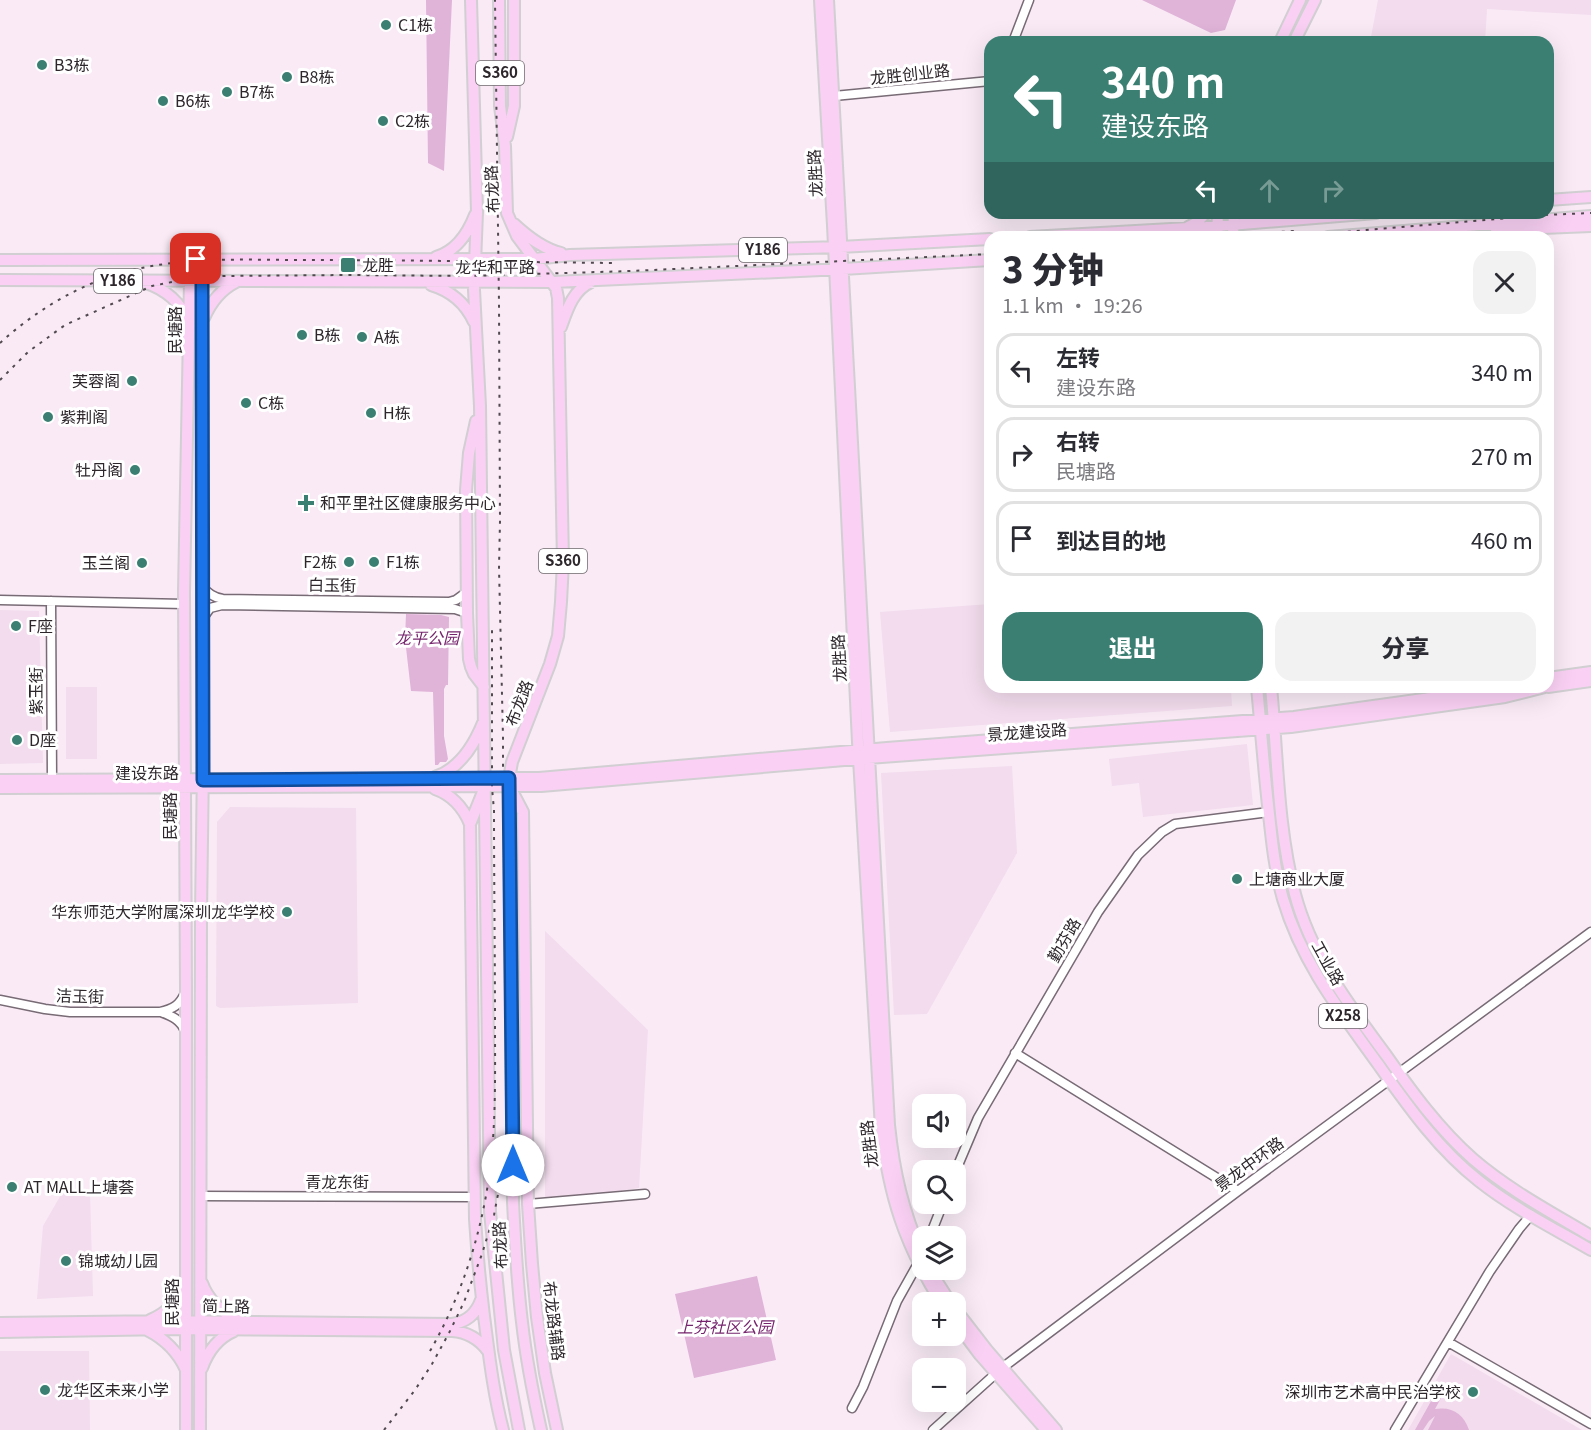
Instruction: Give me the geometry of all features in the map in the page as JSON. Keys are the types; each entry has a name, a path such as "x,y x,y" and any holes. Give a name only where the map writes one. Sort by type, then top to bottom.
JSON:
{"main road":[{"name":"布龙路","path":"471,0 477,212 474,283 480,406 485,717 490,1212 504,1350 519,1430"},
{"name":"布龙路","path":"499,0 500,106 505,146 506,206 510,221 522,243 553,282 558,298 563,562 558,636 550,664 512,762 509,782 514,1232 521,1320 529,1375 541,1430"},
{"path":"505,146 514,106 514,0"},
{"name":"龙胜路","path":"820,0 838,247 881,1128 886,1168 894,1202 905,1234 912,1244"},
{"name":"龙胜路","path":"828,0 837,96 838,247"},
{"path":"1283,36 1300,0"},
{"path":"1297,36 1315,0"},
{"path":"1554,200 1591,197"},
{"path":"432,258 442,255 459,243 477,212"},
{"path":"1554,219 1591,216"},
{"path":"1182,229 1190,227 1199,219"},
{"path":"1233,231 1234,219"},
{"path":"1277,219 1287,221"},
{"path":"1219,231 1233,225 1309,219"},
{"path":"1404,231 1554,219"},
{"path":"510,221 534,241 552,251 570,255"},
{"path":"1454,227 1500,230 1591,226"},
{"path":"1144,231 1182,229 1205,231"},
{"name":"龙华和平路","path":"0,260 535,259 570,255 838,247 984,239"},
{"name":"民塘路","path":"186,1430 184,604 190,281 196,259"},
{"name":"民塘路","path":"196,259 202,281 203,784 200,1430"},
{"name":"龙华和平路","path":"0,280 553,282 984,260"},
{"path":"559,335 575,295 594,280"},
{"path":"140,281 164,291 180,305 190,332"},
{"path":"202,323 215,297 236,282"},
{"path":"422,282 457,297 470,314 476,327"},
{"name":"布龙路","path":"467,613 467,471 472,436 480,406"},
{"path":"467,613 469,659 474,674 484,687"},
{"path":"1554,677 1591,672"},
{"name":"景龙建设路","path":"1554,686 1591,681"},
{"name":"工业路","path":"1257,693 1274,858 1279,881 1299,942 1322,985 1419,1120 1450,1155 1495,1193 1591,1250"},
{"name":"工业路","path":"1271,693 1284,850 1303,922 1316,951 1398,1073 1444,1131 1473,1159 1510,1187 1591,1236"},
{"name":"景龙建设路","path":"1273,724 1472,693"},
{"name":"景龙建设路","path":"509,782 1273,724 1505,697 1521,693"},
{"path":"427,783 458,762 477,736 485,717"},
{"name":"建设东路","path":"0,780 185,784"},
{"name":"建设东路","path":"0,788 185,784 509,782"},
{"name":"布龙路辅路","path":"509,782 523,812 528,1204 537,1317 545,1373 557,1430"},
{"path":"427,783 457,802 470,824"},
{"path":"485,783 470,824 474,1197 477,1260 488,1351 503,1430"},
{"path":"473,1109 489,1064"},
{"path":"186,1276 179,1297 171,1307 144,1325 172,1348 180,1358 187,1374"},
{"path":"200,1277 204,1289 214,1303 243,1326 217,1342 208,1354 201,1374"},
{"path":"452,1328 473,1315 482,1296"},
{"name":"简上路","path":"0,1323 452,1328"},
{"path":"966,1324 999,1371 1046,1430"},
{"name":"简上路","path":"0,1332 144,1325"},
{"path":"452,1328 470,1335 488,1351"},
{"path":"966,1334 1056,1430"}],"street":[{"path":"1014,36 1029,0"},
{"name":"龙胜创业路","path":"837,96 984,82"},
{"name":"白玉街","path":"202,582 204,589 222,599 449,602 467,592"},
{"path":"0,600 184,604"},
{"name":"紫玉街","path":"51,601 52,780"},
{"name":"白玉街","path":"202,621 210,608 222,605 455,609 467,613"},
{"name":"勤芬路","path":"960,1160 974,1124 1015,1053 1098,912 1138,855 1150,842 1175,824 1269,812"},
{"name":"景龙中环路","path":"933,1430 999,1371 1238,1191 1591,932"},
{"path":"160,1012 179,1004 186,988"},
{"name":"洁玉街","path":"0,1000 64,1011 160,1012"},
{"path":"160,1012 180,1022 186,1036"},
{"path":"1015,1053 1238,1191"},
{"path":"528,1204 645,1194"},
{"name":"青龙东街","path":"200,1196 474,1197"},
{"path":"1395,1430 1490,1271 1531,1215"},
{"path":"852,1408 863,1387 897,1301 912,1274"},
{"path":"1448,1342 1591,1424"}],"shaded area":[{"path":"1378,0 1591,0 1591,15 1487,9 1485,36 1371,36"},
{"path":"984,604 984,693 1231,693 1232,706 890,732 880,612"},
{"path":"0,610 39,611 43,763 0,764"},
{"path":"66,687 97,687 97,759 66,759"},
{"path":"1247,744 1253,805 1143,817 1139,783 1112,786 1109,759"},
{"path":"1012,766 1017,853 927,1014 894,1015 881,773"},
{"name":"华东师范大学附属深圳龙华学校","path":"230,807 356,808 358,1003 220,1008 216,1006 217,822"},
{"path":"545,931 648,1030 639,1188 545,1202"},
{"name":"锦城幼儿园","path":"62,1193 90,1194 93,1296 37,1299 43,1226"},
{"name":"龙华区未来小学","path":"0,1351 89,1351 90,1430 0,1430"},
{"name":"深圳市艺术高中民治学校","path":"1451,1354 1582,1430 1408,1430"}],"green space":[{"path":"426,0 452,0 444,171 428,163"},
{"path":"1142,0 1236,0 1225,30 1211,33"},
{"name":"龙平公园","path":"406,614 449,617 448,685 444,689 444,736 448,759 438,765 435,765 433,692 411,691 405,639"},
{"name":"上芬社区公园","path":"757,1276 776,1360 694,1378 675,1294"},
{"path":"1435,1394 1441,1398 1435,1409 1441,1408 1456,1412 1467,1424 1469,1430 1428,1430 1435,1416 1423,1430 1415,1430"}],"railway":[{"path":"384,1430 432,1364 464,1302 494,1215 504,1163 509,1075 499,568 499,304 495,0"},
{"path":"1554,215 1591,213"},
{"path":"1355,231 1496,219"},
{"path":"0,380 28,352 65,325 152,286 187,279 223,276 468,276 631,271 984,254"},
{"path":"0,343 56,301 104,278 144,268 190,261 383,260 615,263"},
{"path":"430,1351 442,1329 470,1259 483,1210 493,1144 495,1058 492,627"}],"place":[{"name":"C1栋","path":"386,25"},
{"name":"B3栋","path":"42,65"},
{"name":"B8栋","path":"287,77"},
{"name":"B7栋","path":"227,92"},
{"name":"B6栋","path":"163,101"},
{"name":"C2栋","path":"383,121"},
{"name":"龙胜","path":"348,265"},
{"name":"B栋","path":"302,335"},
{"name":"A栋","path":"362,337"},
{"name":"芙蓉阁","path":"132,381"},
{"name":"C栋","path":"246,403"},
{"name":"H栋","path":"371,413"},
{"name":"紫荆阁","path":"48,417"},
{"name":"牡丹阁","path":"135,470"},
{"name":"和平里社区健康服务中心","path":"306,503"},
{"name":"F2栋","path":"349,562"},
{"name":"F1栋","path":"374,562"},
{"name":"玉兰阁","path":"142,563"},
{"name":"F座","path":"16,626"},
{"name":"D座","path":"17,740"},
{"name":"上塘商业大厦","path":"1237,879"},
{"name":"华东师范大学附属深圳龙华学校","path":"287,912"},
{"name":"AT MALL上塘荟","path":"12,1187"},
{"name":"锦城幼儿园","path":"66,1261"},
{"name":"龙华区未来小学","path":"45,1390"},
{"name":"深圳市艺术高中民治学校","path":"1473,1392"}],"route":[{"path":"196,259 202,281 203,780 509,778 513,1165"}]}
